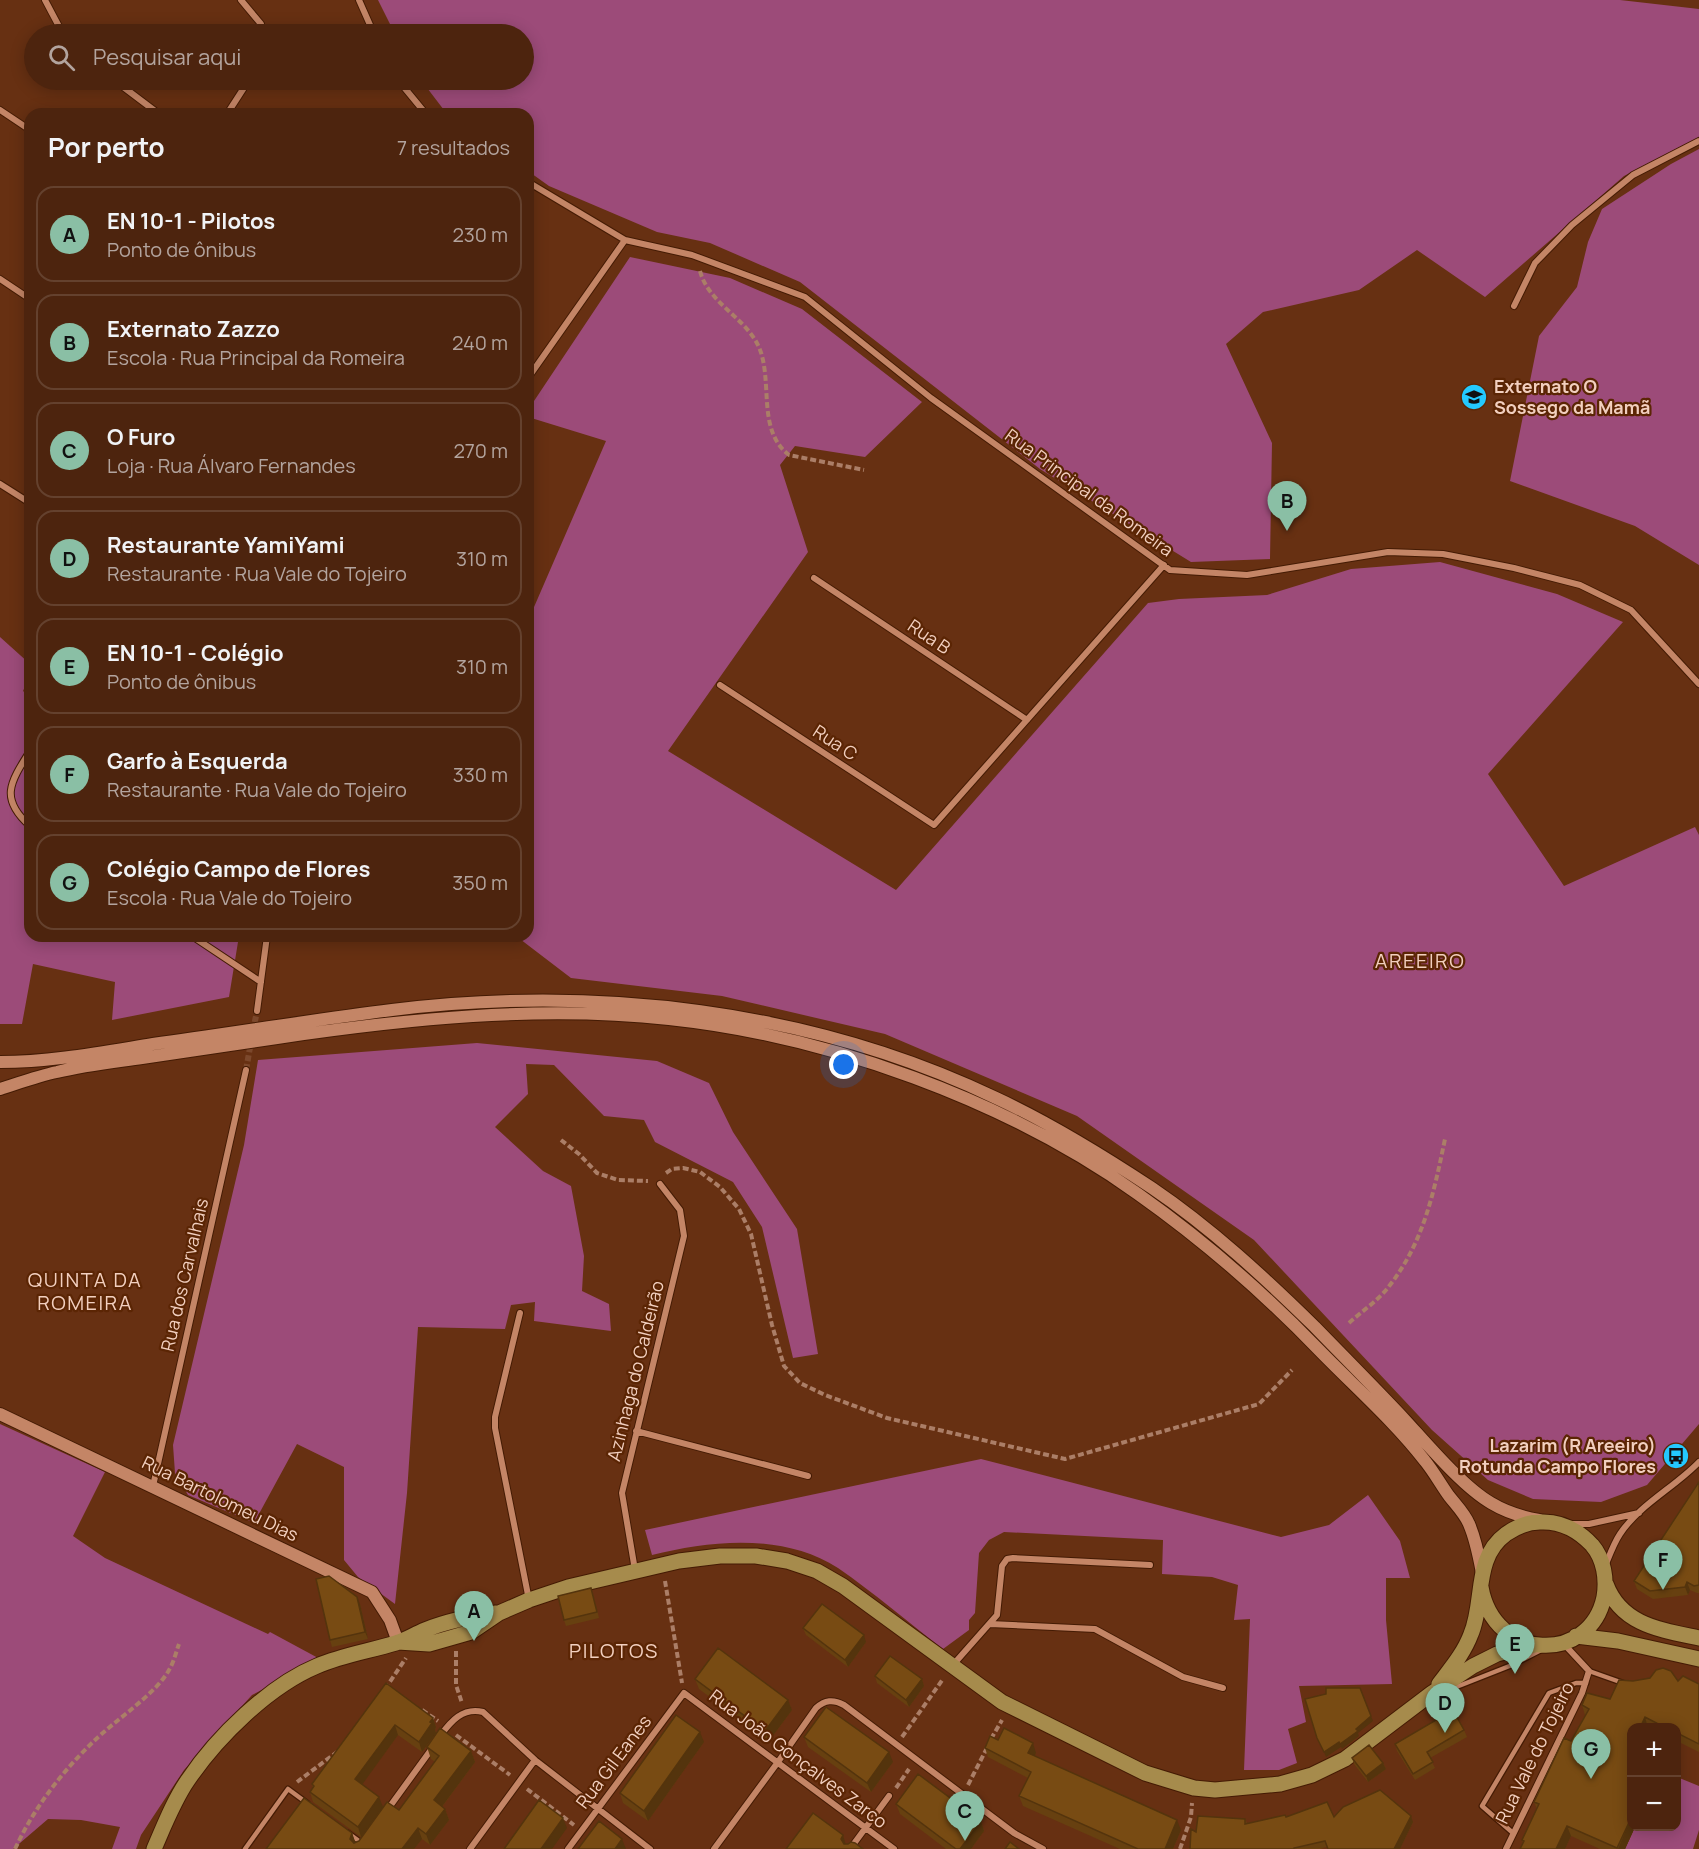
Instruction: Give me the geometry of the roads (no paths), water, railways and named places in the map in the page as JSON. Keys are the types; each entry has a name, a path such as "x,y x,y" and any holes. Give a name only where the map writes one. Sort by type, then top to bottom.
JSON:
{"main road":[{"path":"0,1062 24,1062 98,1053 397,1009 477,1003 579,1001 659,1006 741,1017 826,1035 915,1064 994,1097 1072,1138 1154,1190 1248,1264 1378,1391 1456,1473 1487,1501 1520,1516 1556,1523 1574,1530 1589,1543 1601,1561 1611,1597 1629,1615 1642,1623 1699,1638"},
{"path":"0,1089 57,1072 280,1038 384,1024 466,1016 518,1014 598,1014 669,1019 716,1026 815,1046 893,1070 955,1093 1014,1121 1084,1159 1135,1192 1211,1249 1278,1308 1425,1461 1468,1519 1479,1554 1484,1602 1489,1615 1498,1626 1515,1638 1556,1642 1618,1641 1699,1659"},
{"name":"Rua Bartolomeu Dias","path":"0,1414 372,1592 390,1620 398,1642"},
{"path":"1432,1693 1464,1652 1473,1632 1486,1560 1501,1538 1524,1525 1556,1523"},
{"path":"154,1849 164,1824 188,1781 218,1741 252,1709 288,1682 316,1666 347,1655 398,1642 425,1630 475,1616 499,1613 568,1587 635,1570 720,1556 756,1556 787,1561 817,1571 843,1586 1009,1706 1145,1773 1194,1788 1215,1790 1246,1789 1280,1784 1312,1775 1345,1760 1432,1693 1473,1666 1497,1654 1556,1642 1587,1628 1602,1603 1604,1576"}],"street":[{"path":"45,0 58,24"},
{"path":"241,0 261,24"},
{"path":"359,0 370,24"},
{"path":"127,90 151,108"},
{"path":"231,108 243,90"},
{"path":"406,90 421,108"},
{"path":"0,110 24,126"},
{"path":"1514,306 1535,263 1572,225 1633,175 1699,141"},
{"name":"Rua Principal da Romeira","path":"534,186 625,240 697,257 805,297 931,398 1170,570 1247,575 1388,552 1443,554 1514,568 1580,585 1631,610 1699,684"},
{"path":"534,369 625,240"},
{"path":"0,279 24,295"},
{"path":"0,484 24,499"},
{"path":"1027,720 1164,566"},
{"name":"Rua B","path":"814,578 1027,720"},
{"name":"Rua C","path":"720,685 934,825 1027,720"},
{"path":"24,760 9,784 6,799 12,813 24,822"},
{"path":"201,942 261,982"},
{"path":"257,1011 266,942"},
{"name":"Rua dos Carvalhais","path":"153,1486 246,1070"},
{"name":"Azinhaga do Caldeirão","path":"635,1570 622,1493 684,1236 680,1210 660,1184"},
{"path":"520,1313 495,1417 495,1428 529,1600"},
{"path":"636,1431 808,1476"},
{"path":"1604,1576 1620,1534 1639,1513 1699,1462"},
{"path":"1556,1523 1589,1524 1639,1513"},
{"path":"951,1666 990,1624 998,1612 1002,1566 1009,1558 1150,1565"},
{"path":"990,1624 1095,1629 1183,1677 1223,1688"},
{"name":"Rua Vale do Tojeiro","path":"1506,1849 1582,1693 1589,1671 1556,1642"},
{"name":"Rua João Gonçalves Zarco","path":"684,1693 894,1849"},
{"name":"Rua Gil Eanes","path":"568,1849 684,1693"},
{"path":"714,1849 816,1708 832,1700 844,1705 1014,1833 1043,1849"},
{"path":"384,1815 447,1728 465,1712 475,1710 483,1713 535,1760 650,1849"},
{"path":"470,1849 535,1760"},
{"path":"850,1849 889,1796"},
{"path":"370,1834 361,1846 370,1849"}],"lane":[{"path":"1589,1671 1629,1685"},
{"path":"1513,1833 1482,1806 1550,1693 1576,1683 1586,1683"},
{"path":"245,1849 288,1789 316,1809"},
{"path":"344,1830 361,1846"}],"tunnel":[{"path":"253,1031 257,1011"},
{"path":"246,1070 251,1042"}],"place":[{"name":"Externato O Sossego da Mamã","path":"1474,397"},
{"name":"Externato Zazzo","path":"1287,531"},
{"name":"Lazarim (R Areeiro) Rotunda Campo Flores","path":"1676,1456"},
{"name":"Garfo à Esquerda","path":"1663,1590"},
{"name":"EN 10-1 - Pilotos","path":"474,1641"},
{"name":"EN 10-1 - Colégio","path":"1515,1674"},
{"name":"Restaurante YamiYami","path":"1445,1733"},
{"name":"Colégio Campo de Flores","path":"1591,1779"},
{"name":"O Furo","path":"965,1841"}],"district":[{"name":"AREEIRO","path":"1420,961"},
{"name":"QUINTA DA ROMEIRA","path":"85,1292"},
{"name":"PILOTOS","path":"614,1651"}]}
